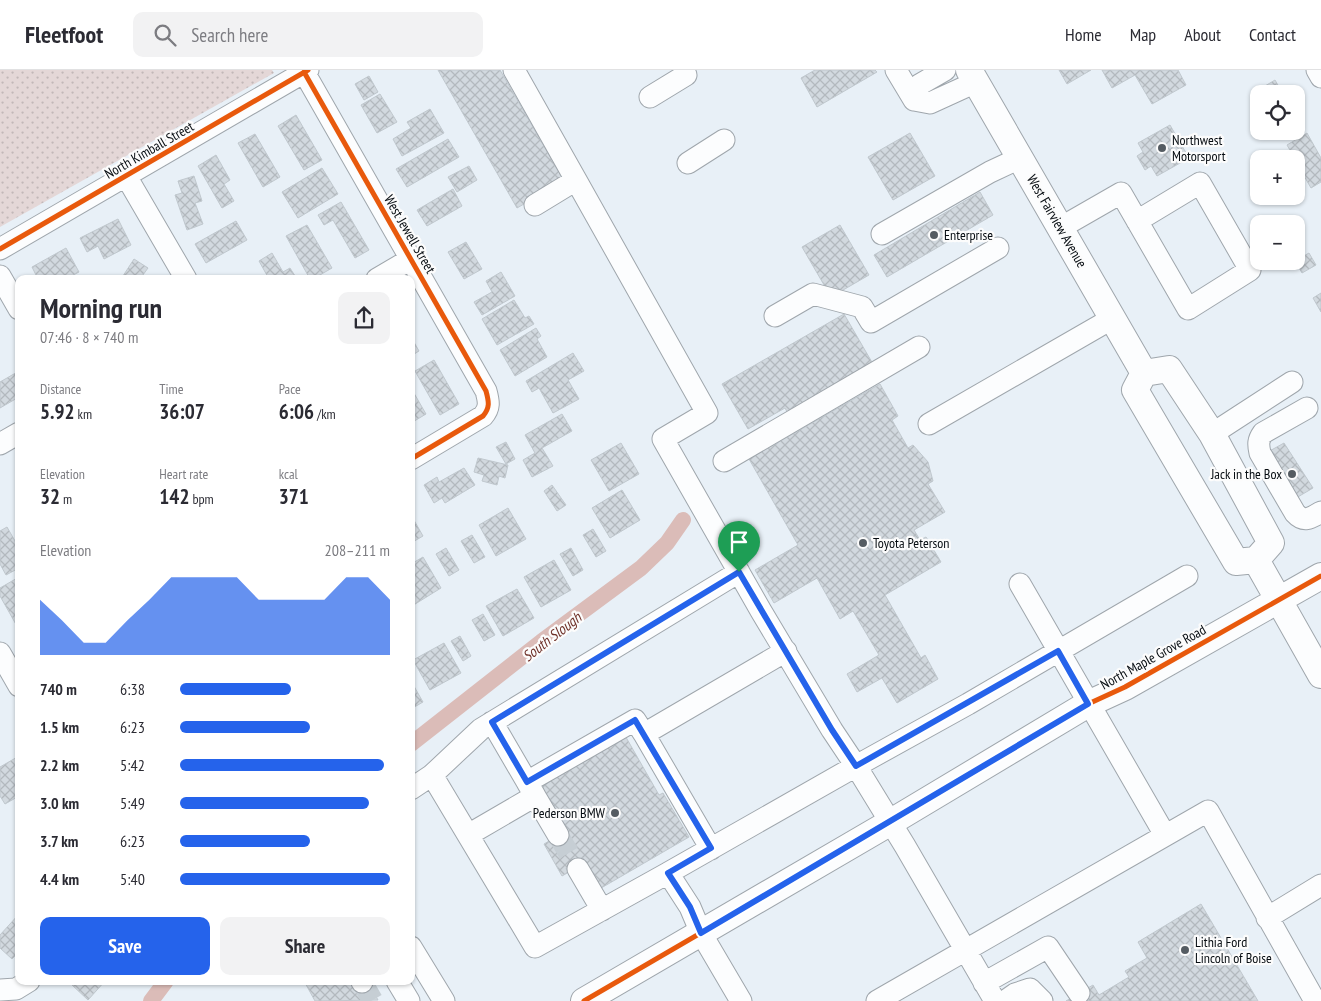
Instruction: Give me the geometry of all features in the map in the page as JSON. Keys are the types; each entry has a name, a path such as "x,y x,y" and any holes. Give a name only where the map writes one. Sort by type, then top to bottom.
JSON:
{"main road":[{"name":"West Fairview Avenue","path":"972,76 1144,373"},
{"path":"1169,369 1212,434 1271,543 1256,560 1236,562 1135,390 1144,373 1169,369"},
{"path":"1256,560 1321,675"},
{"name":"North Maple Grove Road","path":"584,1001 891,822 1088,704 1125,688 1321,576"}],"street":[{"path":"514,70 707,413 663,439 832,730 891,822 995,1001"},
{"path":"896,70 914,100 930,103 972,76"},
{"path":"914,100 919,86 945,70"},
{"path":"1317,70 1321,77"},
{"name":"North Kimball Street","path":"0,249 306,71"},
{"name":"West Jewell Street","path":"306,71 486,391 489,401 488,409 477,422 415,457"},
{"path":"650,97 686,74"},
{"path":"688,163 724,140"},
{"path":"882,234 990,172 1020,158"},
{"path":"126,176 184,275"},
{"path":"535,205 576,180"},
{"path":"1060,228 1121,193 1137,221 1188,309 1250,270 1200,182 1137,221"},
{"path":"775,316 813,294 862,308 871,322 998,248"},
{"path":"384,275 411,259"},
{"path":"0,276 15,302"},
{"path":"929,424 1113,318"},
{"path":"724,461 919,347"},
{"path":"1212,434 1292,382"},
{"path":"1307,408 1263,434 1259,439 1258,446 1295,513 1300,518 1306,519 1321,512"},
{"path":"0,444 15,435"},
{"path":"415,786 432,775 481,729 739,572"},
{"path":"432,775 535,947 1187,576"},
{"path":"1020,584 1165,836"},
{"path":"644,734 786,651"},
{"path":"0,653 15,679"},
{"path":"468,836 531,789 635,720 711,848"},
{"path":"492,722 558,835"},
{"path":"877,1001 1208,811 1315,1001"},
{"path":"578,869 602,910"},
{"path":"668,873 690,907 701,933 741,1001"},
{"path":"1267,918 1321,885"},
{"path":"984,983 1048,947 1079,993"},
{"path":"415,954 442,1000"},
{"path":"0,990 16,989 23,985"},
{"path":"400,985 409,1001"},
{"path":"1005,1001 1015,994 1030,989 1042,1001"}],"shaded area":[{"path":"0,70 272,70 274,73 0,227"}],"building":[{"path":"438,70 500,70 564,181 517,208"},
{"path":"815,70 875,70 877,72 817,107 801,78"},
{"path":"1059,70 1091,70 1067,84"},
{"path":"1102,70 1178,70 1186,85 1152,104 1135,75 1112,88"},
{"path":"369,76 378,92 364,100 355,84"},
{"path":"1275,80 1278,85 1267,85"},
{"path":"380,94 397,122 377,133 361,105"},
{"path":"430,109 444,133 402,156 393,139 411,128 407,122"},
{"path":"296,115 322,160 304,170 278,126"},
{"name":"Northwest Motorsport","path":"1170,125 1189,158 1157,176 1151,166 1145,170 1137,156 1143,152 1138,143"},
{"path":"910,133 935,176 893,200 868,157"},
{"path":"1307,133 1321,158 1321,182 1311,188 1305,178 1305,150 1290,150 1287,145 1295,140 1305,140 1305,134"},
{"path":"255,134 280,177 263,187 238,143"},
{"path":"448,139 459,157 407,187 396,169"},
{"path":"216,155 230,180 224,184 234,201 222,208 198,166"},
{"path":"469,166 477,180 457,192 448,177"},
{"path":"322,168 338,194 298,218 282,192"},
{"path":"194,176 202,201 195,203 203,224 187,230 175,195 182,193 178,181"},
{"path":"453,189 462,206 427,226 417,210"},
{"name":"Enterprise","path":"980,192 993,215 887,277 874,255"},
{"path":"341,202 369,250 355,258 333,220 324,225 318,215"},
{"path":"118,219 131,245 104,259 98,246 87,252 80,238"},
{"path":"236,221 247,240 206,263 195,244"},
{"path":"307,225 332,268 320,275 308,275 286,236"},
{"path":"840,225 869,275 831,297 802,247"},
{"path":"466,242 482,269 464,279 448,252"},
{"path":"66,248 79,272 73,275 36,275 32,267"},
{"path":"272,253 283,272 290,268 294,275 267,275 259,261"},
{"path":"1309,253 1316,265 1302,273 1300,270 1305,270 1305,255"},
{"path":"134,259 148,268 143,275 124,275"},
{"path":"501,272 515,296 482,315 474,302 492,292 486,281"},
{"path":"1321,293 1321,312 1313,298"},
{"path":"514,300 525,318 529,316 534,324 497,345 482,319"},
{"path":"844,314 873,364 791,419 785,408 748,429 722,384"},
{"path":"536,328 541,336 537,339 547,357 515,376 500,350"},
{"path":"415,344 419,351 415,354"},
{"path":"573,353 584,371 568,380 579,399 553,413 539,388 532,392 526,381"},
{"path":"434,360 459,404 440,415 415,371"},
{"path":"15,373 15,399 0,408 0,382"},
{"name":"Toyota Peterson","path":"880,384 898,416 892,420 908,448 913,445 928,462 933,481 928,484 945,512 914,530 920,540 926,537 941,562 885,595 921,658 925,655 938,679 897,703 882,678 857,692 847,674 879,655 853,611 840,619 817,578 774,603 755,570 798,545 749,459"},
{"path":"415,395 426,414 415,421"},
{"path":"562,414 572,431 542,448 553,466 532,477 523,460 535,453 525,435"},
{"path":"506,442 515,459 506,464 496,447"},
{"path":"621,443 639,474 609,491 591,460"},
{"name":"Jack in the Box","path":"1284,443 1313,488 1291,501 1266,453"},
{"path":"478,458 508,465 505,478 499,476 497,485 482,481 484,475 474,472"},
{"path":"464,468 475,485 445,503 442,498 434,503 424,485 437,477 439,482"},
{"path":"552,485 566,505 557,511 544,491"},
{"path":"622,490 640,520 610,538 592,508"},
{"path":"508,508 526,539 496,556 479,525"},
{"path":"415,522 423,536 415,541"},
{"path":"7,527 15,541 15,570 6,575 0,564 0,531"},
{"path":"593,529 606,551 596,557 583,535"},
{"path":"472,535 485,557 474,563 461,541"},
{"path":"446,548 459,570 449,576 436,554"},
{"path":"571,548 583,570 573,576 560,554"},
{"path":"423,557 441,588 415,604 415,562"},
{"path":"554,560 571,590 541,607 524,577"},
{"path":"15,579 15,623 0,596 0,588"},
{"path":"517,589 534,618 503,636 486,606"},
{"path":"483,614 495,635 484,641 472,620"},
{"path":"460,636 471,656 463,661 451,641"},
{"path":"444,643 461,673 430,690 415,664 415,659"},
{"path":"415,688 423,702 415,707"},
{"name":"Pederson BMW","path":"623,732 659,795 663,793 689,837 596,891 581,865 562,876 544,844 566,831 537,782"},
{"path":"15,758 15,798 5,804 0,796 0,767"},
{"name":"Lithia Ford Lincoln of Boise","path":"1201,904 1258,1001 1066,1001 1093,985 1099,995 1129,977 1125,971 1147,958 1138,942"},
{"path":"15,918 15,956 12,959 0,948 0,935"},
{"path":"72,985 101,985 88,1000"},
{"path":"306,985 369,985 378,1000 315,1001"}],"waterway":[{"name":"South Slough","path":"415,741 541,642 641,568 667,543 683,520"},
{"name":"South Slough","path":"151,1001 163,985"}],"tunnel":[{"path":"558,835 578,869"},
{"path":"364,985 373,1001"}],"cycle path":[{"path":"0,249 308,70"},
{"path":"304,72 486,391 488,405 483,416 415,457"},
{"path":"584,1001 891,822 1088,704 1125,687 1321,576"}],"place":[{"name":"Northwest Motorsport","path":"1162,148"},
{"name":"Enterprise","path":"934,235"},
{"name":"Jack in the Box","path":"1292,474"},
{"name":"Toyota Peterson","path":"863,543"},
{"name":"Pederson BMW","path":"615,813"},
{"name":"Lithia Ford Lincoln of Boise","path":"1185,950"}],"route":[{"path":"739,572 832,730 856,766 968,704 1058,651 1088,704 701,933 690,907 668,873 711,848 635,720 527,782 492,722 739,572"}]}
